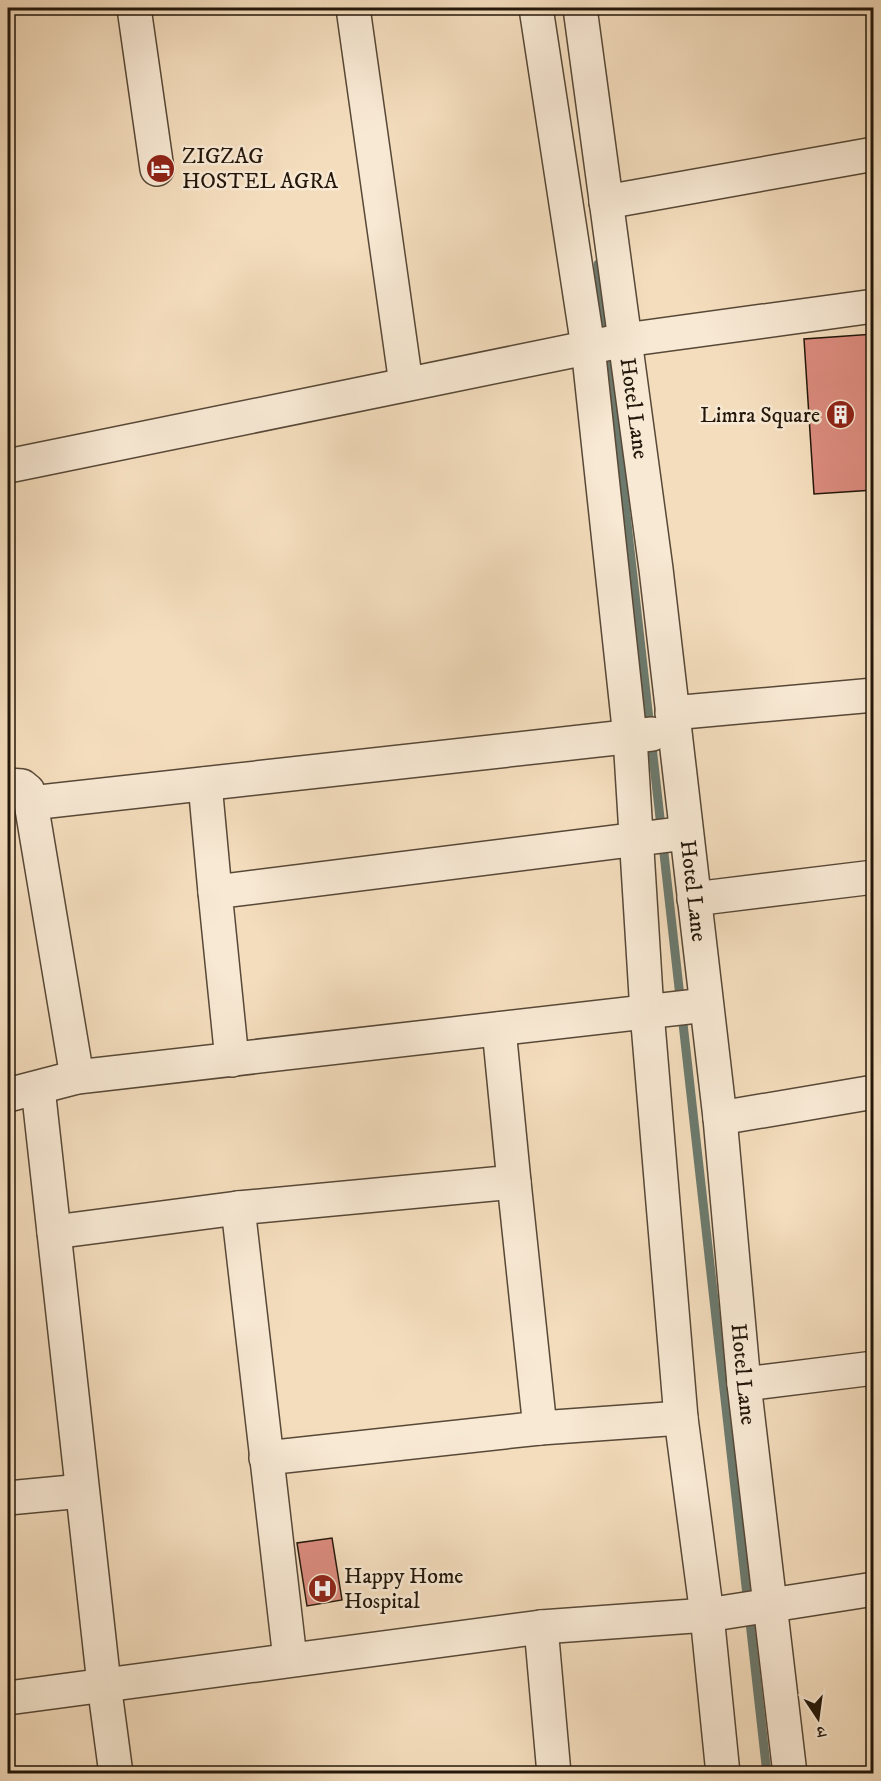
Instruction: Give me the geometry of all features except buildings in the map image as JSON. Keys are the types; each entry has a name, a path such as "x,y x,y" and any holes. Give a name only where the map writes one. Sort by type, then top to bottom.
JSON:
{"street":[{"path":"134,8 157,169"},
{"path":"353,8 406,384"},
{"path":"536,8 604,345 637,839 652,1011 681,1418 707,1615 723,1773"},
{"name":"Hotel Lane","path":"590,9 606,202 604,345 656,569 720,1118 744,1384 790,1773"},
{"path":"606,202 873,154"},
{"path":"8,466 604,345 873,306"},
{"path":"78,1077 19,794 205,784 630,737 673,723 873,695"},
{"path":"205,784 232,1060"},
{"path":"215,892 686,832"},
{"path":"694,899 873,877"},
{"path":"116,1773 54,1232 23,1092 78,1077 706,1005"},
{"path":"499,1029 540,1428"},
{"path":"720,1118 873,1092"},
{"path":"54,1232 238,1208 514,1182"},
{"path":"238,1208 290,1659"},
{"path":"744,1384 873,1368"},
{"path":"266,1458 540,1428 681,1418"},
{"path":"8,1498 82,1491"},
{"path":"8,1698 541,1627 707,1615 873,1589"},
{"path":"541,1627 554,1773"}],"waterway":[{"path":"598,264 767,1774"}],"place":[{"name":"ZIGZAG HOSTEL AGRA","path":"161,169"},
{"name":"Limra Square","path":"841,415"},
{"name":"Happy Home Hospital","path":"323,1589"}]}
